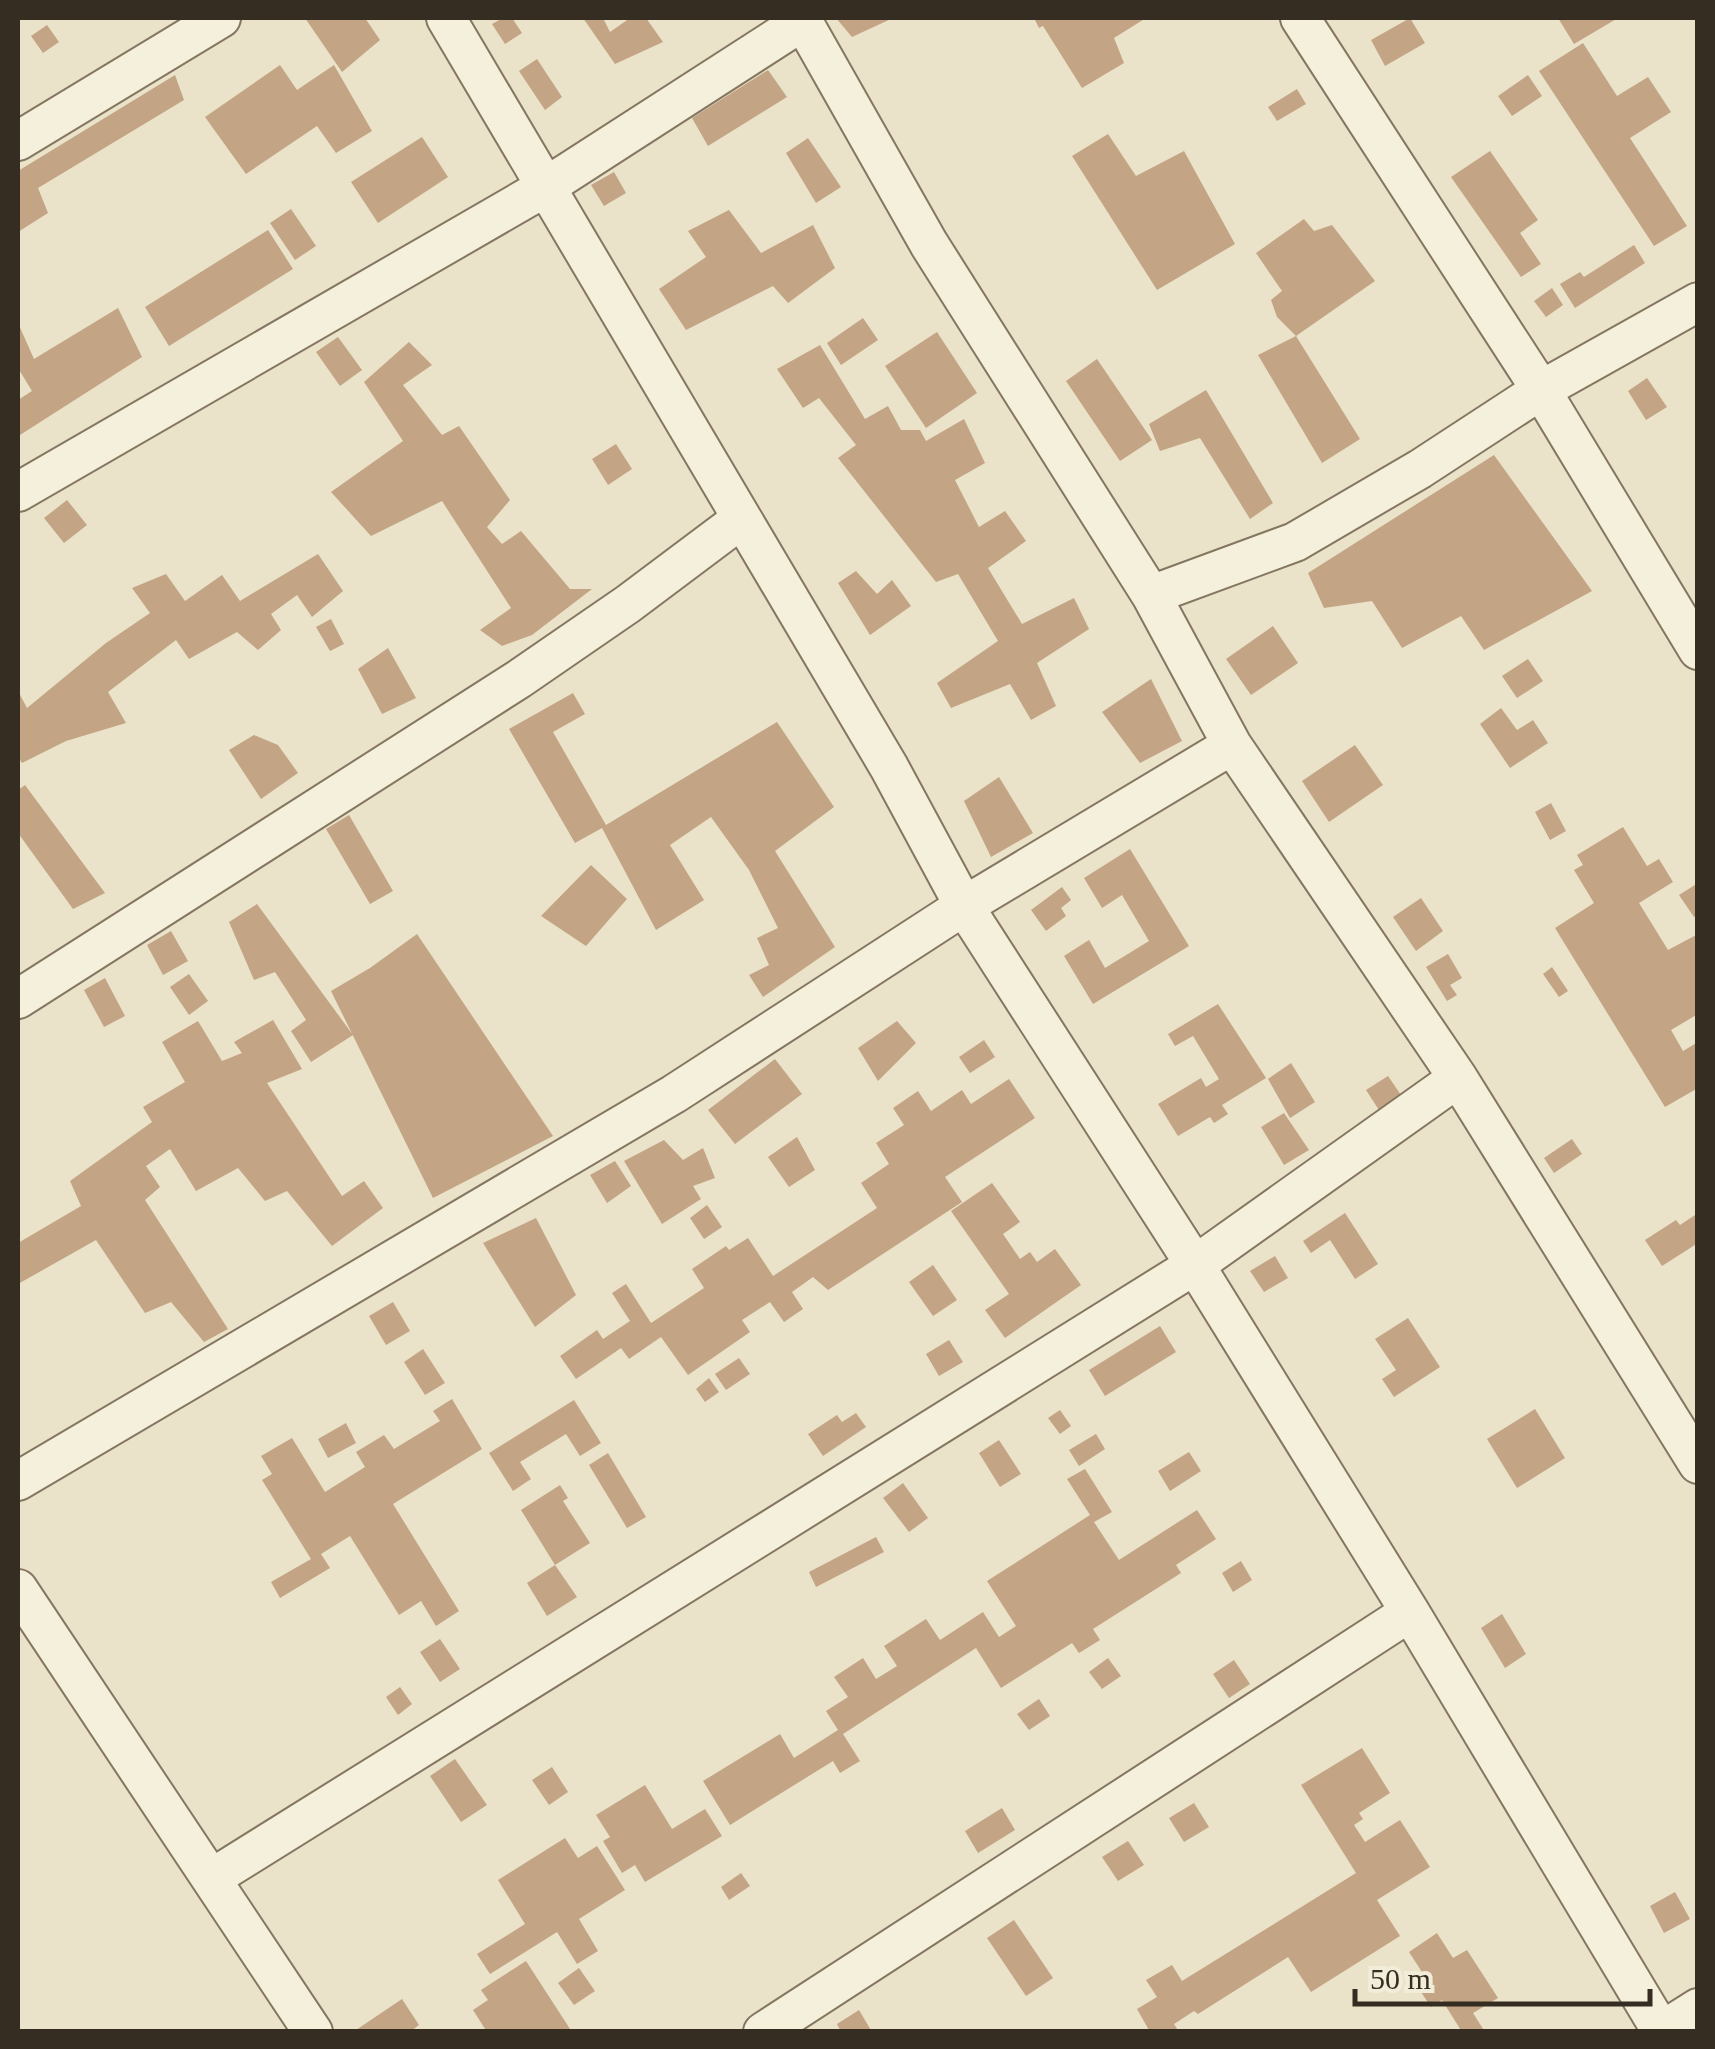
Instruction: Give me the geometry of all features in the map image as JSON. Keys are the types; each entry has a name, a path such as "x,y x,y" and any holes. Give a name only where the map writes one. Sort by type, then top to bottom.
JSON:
{"street":[{"path":"18,141 221,18"},
{"path":"446,18 888,767 964,906 1195,1265 1410,1612 1661,2031 1698,2008"},
{"path":"1300,18 1541,390 1698,650"},
{"path":"18,492 544,188 802,19 929,244 1152,595 1232,745 1458,1078 1698,1464"},
{"path":"1152,595 1295,542 1420,469 1541,390 1698,302"},
{"path":"18,999 519,678 628,604 740,520"},
{"path":"18,1481 674,1094 964,906 1232,745"},
{"path":"212,1878 1195,1265 1458,1078"},
{"path":"18,1589 313,2032"},
{"path":"763,2032 817,2017 1410,1612"}],"building":[{"path":"305,18 365,18 380,40 342,72"},
{"path":"512,18 522,33 505,44 492,24"},
{"path":"583,18 603,18 610,32 630,18 646,18 663,42 615,64"},
{"path":"836,18 893,18 852,37"},
{"path":"1034,18 1146,18 1114,38 1124,63 1082,88"},
{"path":"1410,18 1425,43 1385,66 1371,40"},
{"path":"1558,18 1618,18 1574,44"},
{"path":"47,25 59,42 43,53 31,36"},
{"path":"1583,43 1617,96 1648,77 1671,112 1630,138 1687,226 1654,246 1539,71"},
{"path":"537,59 562,97 545,110 519,71"},
{"path":"280,65 297,90 334,65 372,131 336,153 317,126 246,174 205,117"},
{"path":"768,70 787,97 708,146 692,118"},
{"path":"175,75 184,100 38,188 48,213 18,232 18,171"},
{"path":"1528,75 1542,96 1512,116 1498,96"},
{"path":"1297,89 1306,104 1277,121 1268,107"},
{"path":"1108,134 1136,176 1184,151 1235,244 1157,290 1072,156"},
{"path":"422,137 448,177 378,223 351,182"},
{"path":"808,138 841,187 816,203 786,153"},
{"path":"1490,151 1538,220 1520,233 1541,264 1521,277 1451,177"},
{"path":"614,172 626,193 604,206 591,185"},
{"path":"291,209 316,246 295,260 270,223"},
{"path":"729,210 761,253 813,225 835,268 788,303 773,286 686,330 659,289 706,257 688,231"},
{"path":"1304,219 1314,231 1332,225 1375,281 1296,336 1277,317 1271,300 1282,291 1256,253"},
{"path":"268,230 293,269 169,346 145,307"},
{"path":"1634,245 1645,263 1575,308 1560,284 1580,272 1584,277"},
{"path":"1552,288 1563,305 1546,317 1534,301"},
{"path":"118,308 142,357 20,435 18,400 32,391 18,368 18,323 34,359"},
{"path":"863,318 878,340 841,365 827,343"},
{"path":"937,332 977,393 926,428 885,366"},
{"path":"1296,336 1360,439 1322,463 1258,355"},
{"path":"338,337 362,370 340,386 316,352"},
{"path":"409,342 432,365 403,385 442,435 459,426 510,500 487,527 502,544 521,531 570,589 592,589 532,635 502,646 480,630 511,608 442,501 371,536 331,492 403,441 364,382"},
{"path":"820,345 865,419 888,406 901,430 920,430 926,441 964,419 985,463 955,480 979,527 1005,511 1026,541 988,568 1022,624 1074,598 1089,629 1037,663 1056,706 1031,720 1010,684 951,708 937,683 998,641 958,574 936,582 838,458 856,445 819,398 803,408 777,369"},
{"path":"1097,359 1152,440 1120,461 1066,381"},
{"path":"1647,378 1667,407 1646,420 1628,391"},
{"path":"1206,390 1273,503 1250,519 1200,438 1160,451 1149,424"},
{"path":"616,444 632,469 608,485 592,459"},
{"path":"1494,455 1592,591 1484,650 1461,616 1402,648 1372,601 1324,608 1308,573"},
{"path":"67,500 87,525 64,543 44,518"},
{"path":"318,554 343,591 312,617 297,595 271,614 281,630 258,650 237,632 189,659 176,640 108,692 126,723 66,741 22,763 18,757 18,691 27,708 106,643 150,613 132,588 166,574 185,601 222,575 240,601"},
{"path":"856,571 877,594 892,580 911,606 870,635 838,583"},
{"path":"331,619 344,644 330,651 316,627"},
{"path":"1273,626 1298,663 1251,695 1226,659"},
{"path":"388,648 416,698 382,714 358,669"},
{"path":"1528,659 1543,681 1517,698 1502,676"},
{"path":"1151,679 1182,741 1140,763 1102,712"},
{"path":"573,693 585,714 553,732 606,825 777,722 834,807 775,851 835,947 763,997 749,975 769,965 757,938 778,928 749,870 711,817 670,845 704,900 656,930 602,828 575,843 509,729"},
{"path":"1501,708 1517,730 1533,720 1548,743 1510,768 1480,724"},
{"path":"254,735 278,745 298,773 261,799 229,750"},
{"path":"1355,745 1383,785 1329,822 1302,781"},
{"path":"999,777 1033,833 991,857 964,801"},
{"path":"25,785 105,893 73,909 18,833 18,790"},
{"path":"1551,803 1566,831 1550,840 1535,812"},
{"path":"349,815 393,891 370,904 326,829"},
{"path":"1623,827 1647,866 1659,859 1673,882 1639,903 1668,950 1698,934 1698,1014 1671,1030 1683,1051 1698,1042 1698,1088 1665,1107 1555,928 1594,903 1574,870 1583,865 1577,855"},
{"path":"1130,849 1189,946 1093,1004 1064,956 1089,940 1105,968 1149,941 1122,895 1102,908 1084,878"},
{"path":"591,865 627,899 586,946 541,916"},
{"path":"1698,883 1698,915 1694,917 1679,895"},
{"path":"1062,887 1071,900 1061,908 1066,916 1046,931 1031,910"},
{"path":"1421,898 1443,931 1416,951 1393,917"},
{"path":"257,904 353,1035 311,1062 291,1031 306,1020 275,972 254,980 229,922"},
{"path":"171,931 188,961 163,975 147,945"},
{"path":"417,934 553,1136 433,1198 331,991"},
{"path":"1448,954 1462,978 1450,985 1457,995 1447,1001 1426,967"},
{"path":"1552,967 1568,991 1559,997 1543,974"},
{"path":"189,974 208,1001 189,1015 170,987"},
{"path":"105,978 125,1016 104,1027 84,990"},
{"path":"1218,1004 1266,1078 1222,1105 1228,1114 1214,1123 1210,1117 1178,1136 1158,1104 1201,1078 1206,1087 1219,1079 1193,1036 1175,1046 1168,1034"},
{"path":"273,1020 302,1069 267,1083 342,1196 364,1181 383,1208 332,1246 287,1191 265,1201 238,1168 196,1191 170,1149 146,1166 160,1187 145,1200 228,1329 204,1342 171,1302 145,1313 96,1240 18,1284 18,1243 81,1206 70,1181 152,1122 143,1107 185,1082 162,1042 198,1021 222,1061 242,1053 234,1042"},
{"path":"897,1021 916,1043 878,1081 858,1048"},
{"path":"984,1040 995,1057 970,1073 959,1057"},
{"path":"775,1059 802,1094 735,1144 708,1110"},
{"path":"1291,1063 1315,1102 1290,1118 1268,1079"},
{"path":"1388,1076 1401,1095 1379,1110 1366,1090"},
{"path":"1009,1079 1035,1118 945,1177 962,1202 828,1290 813,1277 792,1292 803,1309 784,1322 770,1302 742,1320 750,1332 688,1375 661,1337 629,1359 621,1348 576,1379 560,1356 597,1330 603,1339 630,1321 612,1293 626,1284 651,1323 704,1288 692,1269 726,1246 729,1250 748,1238 773,1276 877,1208 861,1183 889,1164 876,1143 904,1125 893,1108 918,1091 931,1111 962,1090 971,1104"},
{"path":"1284,1113 1309,1150 1284,1165 1261,1127"},
{"path":"797,1137 815,1170 789,1187 768,1157"},
{"path":"1572,1139 1582,1154 1554,1173 1544,1158"},
{"path":"664,1140 683,1160 703,1148 715,1178 693,1186 701,1199 662,1224 624,1161"},
{"path":"615,1161 631,1186 607,1203 590,1175"},
{"path":"992,1183 1020,1222 1003,1234 1020,1259 1030,1252 1037,1262 1055,1249 1081,1285 1005,1338 985,1310 1009,1294 951,1211"},
{"path":"707,1205 722,1227 704,1239 690,1218"},
{"path":"1345,1213 1378,1264 1355,1279 1330,1240 1311,1253 1303,1241"},
{"path":"1698,1213 1698,1243 1662,1266 1645,1240 1676,1220 1680,1225"},
{"path":"536,1218 576,1295 535,1327 483,1243"},
{"path":"1275,1256 1288,1278 1264,1292 1250,1271"},
{"path":"933,1265 957,1300 933,1316 909,1282"},
{"path":"393,1302 410,1331 386,1345 369,1316"},
{"path":"1408,1318 1440,1367 1394,1397 1382,1379 1396,1370 1375,1339"},
{"path":"1160,1326 1176,1352 1105,1396 1089,1370"},
{"path":"949,1340 963,1362 939,1376 926,1354"},
{"path":"423,1349 445,1383 425,1395 404,1362"},
{"path":"739,1358 750,1374 726,1390 715,1374"},
{"path":"709,1378 719,1392 705,1402 696,1389"},
{"path":"452,1399 482,1449 393,1504 459,1611 436,1626 421,1601 399,1615 350,1536 321,1554 330,1568 280,1598 271,1582 311,1559 262,1480 272,1474 261,1456 292,1438 325,1492 365,1467 356,1452 384,1435 394,1449 440,1421 433,1411"},
{"path":"574,1400 601,1443 580,1456 566,1434 520,1462 531,1479 513,1491 489,1453"},
{"path":"1535,1409 1565,1458 1517,1488 1487,1439"},
{"path":"1060,1410 1071,1426 1060,1434 1048,1418"},
{"path":"856,1413 866,1427 823,1456 808,1434 837,1415 842,1422"},
{"path":"346,1423 356,1443 328,1458 318,1439"},
{"path":"1096,1434 1105,1449 1079,1466 1069,1450"},
{"path":"999,1440 1021,1474 1000,1487 979,1453"},
{"path":"1189,1452 1201,1471 1170,1491 1158,1471"},
{"path":"608,1453 646,1517 627,1528 589,1465"},
{"path":"1085,1469 1112,1512 1094,1522 1119,1560 1197,1510 1216,1539 1176,1565 1181,1573 1093,1629 1100,1640 1079,1653 1072,1643 1001,1688 976,1648 843,1734 860,1761 840,1773 833,1761 730,1825 703,1781 780,1734 794,1758 838,1730 826,1711 848,1697 834,1677 863,1658 876,1679 897,1666 884,1646 926,1619 940,1640 983,1612 999,1637 1016,1626 987,1581 1090,1515 1067,1479"},
{"path":"903,1483 928,1518 909,1532 883,1498"},
{"path":"560,1485 568,1498 563,1501 590,1543 555,1565 521,1510"},
{"path":"876,1537 884,1552 816,1587 809,1572"},
{"path":"1241,1561 1252,1580 1233,1592 1222,1573"},
{"path":"555,1565 577,1597 547,1616 527,1583"},
{"path":"1502,1614 1526,1654 1505,1668 1481,1628"},
{"path":"440,1639 460,1669 440,1682 420,1652"},
{"path":"1108,1658 1121,1676 1102,1689 1089,1672"},
{"path":"1234,1660 1250,1684 1229,1698 1213,1674"},
{"path":"400,1687 412,1704 398,1715 386,1697"},
{"path":"1039,1699 1050,1716 1029,1730 1017,1714"},
{"path":"1362,1748 1390,1793 1359,1813 1363,1819 1354,1825 1365,1842 1400,1820 1430,1867 1377,1900 1400,1936 1311,1992 1288,1957 1198,2014 1194,2011 1174,2024 1179,2032 1150,2032 1137,2009 1157,1997 1146,1980 1172,1965 1182,1981 1356,1873 1301,1785"},
{"path":"455,1759 487,1805 461,1822 430,1776"},
{"path":"552,1767 568,1792 549,1805 532,1780"},
{"path":"645,1785 672,1829 705,1809 722,1836 645,1882 635,1865 622,1873 603,1841 610,1837 596,1815"},
{"path":"1194,1803 1209,1827 1184,1842 1169,1818"},
{"path":"1002,1808 1015,1830 978,1853 965,1831"},
{"path":"565,1838 578,1858 597,1846 625,1890 579,1919 598,1951 577,1964 557,1932 490,1974 477,1954 525,1924 498,1880"},
{"path":"1128,1841 1144,1865 1118,1881 1102,1857"},
{"path":"741,1873 750,1886 729,1900 721,1887"},
{"path":"1675,1892 1690,1919 1664,1933 1650,1906"},
{"path":"1014,1920 1053,1978 1026,1996 987,1938"},
{"path":"1437,1933 1453,1958 1467,1950 1498,1998 1473,2013 1485,2032 1462,2032 1442,2000 1431,2007 1421,1992 1431,1986 1409,1952"},
{"path":"526,1961 572,2032 487,2032 473,2010 488,2000 481,1990"},
{"path":"579,1968 595,1991 574,2005 558,1983"},
{"path":"402,1999 419,2025 410,2032 353,2032"},
{"path":"859,2010 872,2032 841,2032 837,2024"}]}
